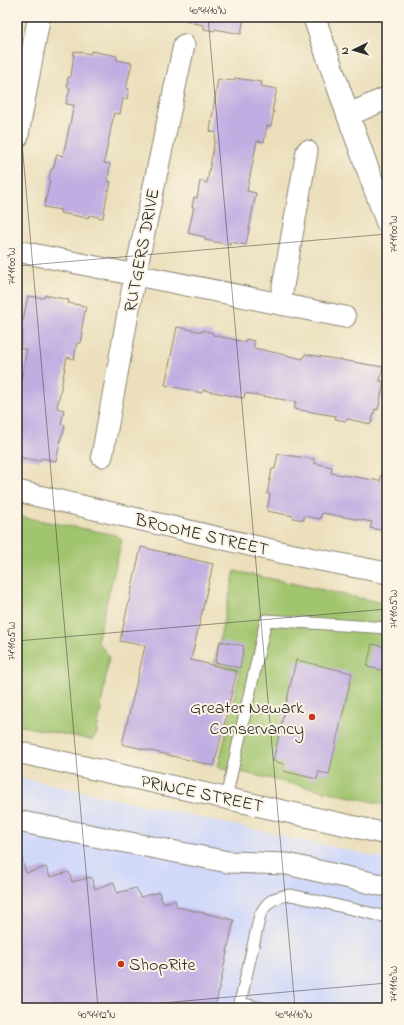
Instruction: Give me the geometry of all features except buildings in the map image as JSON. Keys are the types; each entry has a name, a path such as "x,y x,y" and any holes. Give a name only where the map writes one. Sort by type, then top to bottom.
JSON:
{"main road":[{"path":"17,136 39,17"},
{"path":"314,17 387,222"},
{"path":"348,115 387,98"}],"street":[{"name":"RUTGERS DRIVE","path":"102,456 135,275 184,45"},
{"path":"280,304 307,151"},
{"path":"17,251 345,317"},
{"name":"BROOME STREET","path":"17,491 284,553 387,574"},
{"name":"PRINCE STREET","path":"17,752 387,834"},
{"path":"17,821 228,862 287,864 381,885 387,885"}],"lane":[{"path":"226,798 266,620 387,628"},
{"path":"261,1008 240,1006 260,915 264,906 270,901 291,895 387,917"}],"shaded area":[{"path":"17,777 387,859 387,1008 17,1008"}],"green space":[{"path":"17,516 116,535 122,540 97,641 109,656 97,733 92,740 17,725"},
{"path":"235,571 387,604 387,805 218,767 240,671 214,664"}],"place":[{"name":"Greater Newark Conservancy","path":"312,717"},
{"name":"ShopRite","path":"121,964"}]}
